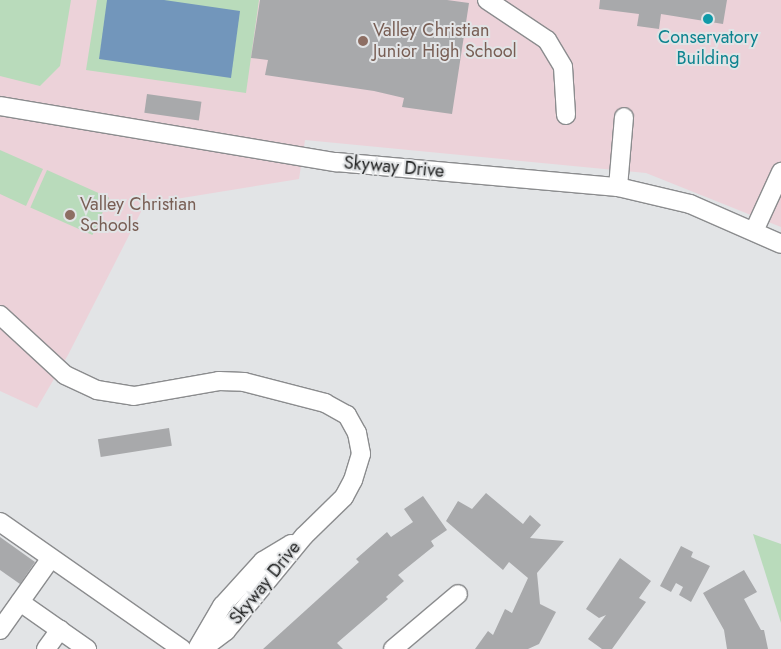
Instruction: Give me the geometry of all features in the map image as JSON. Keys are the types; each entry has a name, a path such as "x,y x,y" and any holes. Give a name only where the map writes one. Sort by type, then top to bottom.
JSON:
{"street":[{"path":"487,0 547,40 563,66 566,115"},
{"name":"Skyway Drive","path":"0,106 336,162 618,187 690,204 781,244"},
{"path":"618,187 624,117"},
{"path":"754,231 781,172"},
{"name":"Skyway Drive","path":"0,315 65,375 97,390 134,396 219,381 244,382 325,403 347,415 357,433 361,454 353,480 344,497 304,536 226,631 202,649"},
{"path":"0,522 182,649"},
{"name":"Skyway Drive","path":"197,649 222,606 263,561 304,536"},
{"path":"0,630 51,558"},
{"path":"393,649 458,594"},
{"path":"20,602 87,649"},
{"path":"46,649 60,630"}],"shaded area":[{"name":"Valley Christian Schools","path":"0,0 781,0 781,227 646,173 305,140 299,179 145,204 68,355 37,408 0,391"}],"green space":[{"path":"0,0 71,0 60,66 40,86 0,76"},
{"path":"97,0 259,0 246,93 86,70"},
{"path":"0,150 43,169 26,206 0,194"},
{"path":"47,170 109,198 92,235 30,207"},
{"path":"753,534 781,544 781,623"}],"water":[{"path":"107,0 164,0 240,11 231,78 99,59"}],"building":[{"path":"260,0 447,0 469,3 452,114 402,107 404,98 374,91 265,75 268,60 251,58"},
{"name":"Conservatory Building","path":"600,0 727,0 723,24 661,14 659,29 637,26 639,14 599,9"},
{"path":"147,94 201,102 199,120 144,113"},
{"path":"169,428 172,446 101,457 98,439"},
{"path":"486,493 523,524 530,515 541,525 530,538 564,541 537,573 540,604 556,612 539,644 528,649 475,649 488,631 493,635 505,609 512,613 528,578 509,562 503,570 446,521 458,501 472,509"},
{"path":"423,496 447,530 431,541 434,546 398,575 404,581 386,597 388,599 337,643 343,649 263,649 359,562 356,559 387,532 391,537 413,522 404,509"},
{"path":"0,537 35,562 20,584 0,570"},
{"path":"681,546 693,552 691,557 710,566 691,602 679,595 683,587 676,583 671,592 660,586"},
{"path":"620,558 651,581 639,598 646,602 612,649 602,649 588,639 606,615 599,618 586,609"},
{"path":"744,570 757,592 744,599 761,630 764,630 768,649 727,649 724,630 703,593"}],"place":[{"name":"Conservatory Building","path":"708,19"},
{"name":"Valley Christian Junior High School","path":"363,41"},
{"name":"Valley Christian Schools","path":"70,215"}]}
